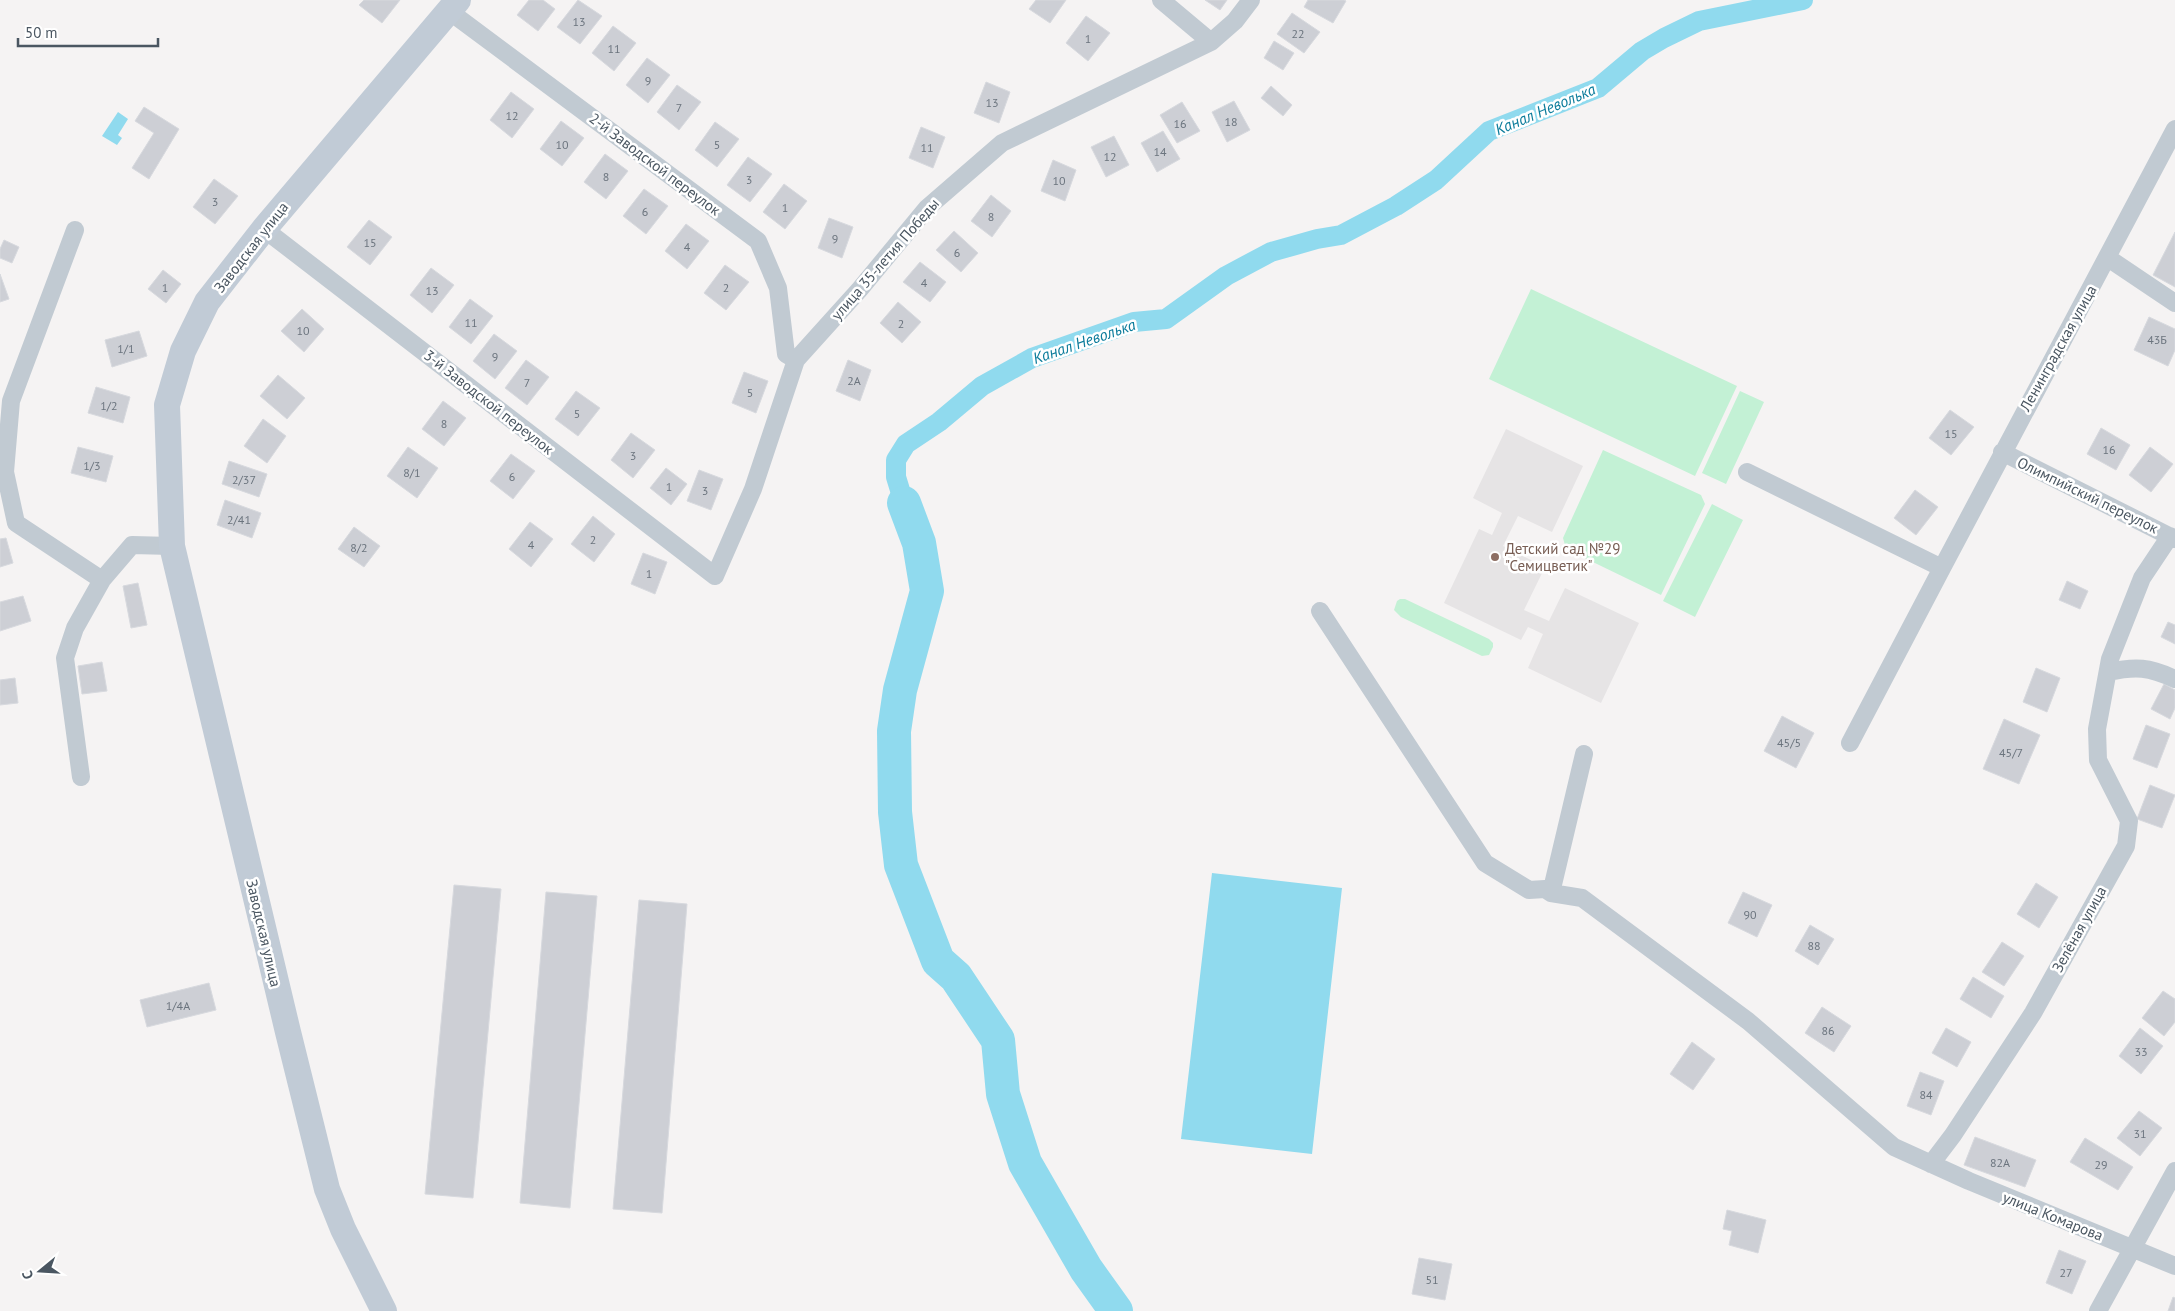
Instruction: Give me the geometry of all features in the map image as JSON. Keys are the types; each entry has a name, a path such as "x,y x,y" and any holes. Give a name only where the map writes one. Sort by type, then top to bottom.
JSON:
{"main road":[{"name":"Заводская улица","path":"384,1311 343,1229 327,1189 288,1032 172,546 167,405 183,351 208,302 264,229 453,6"}],"street":[{"path":"1161,0 1211,42"},
{"name":"улица 35-летия Победы","path":"715,576 753,489 796,360 860,289 926,208 1002,143 1211,42 1235,21 1251,0"},
{"name":"2-й Заводской переулок","path":"453,6 758,241 778,288 786,354 796,360"},
{"name":"Ленинградская улица","path":"1850,743 2002,452 2170,149 2175,128"},
{"name":"3-й Заводской переулок","path":"264,229 715,576"},
{"path":"76,230 11,400 5,472 16,522 102,580"},
{"path":"2108,258 2175,303"},
{"name":"Олимпийский переулок","path":"2002,452 2172,537"},
{"path":"1747,472 1942,568"},
{"name":"Зелёная улица","path":"1931,1164 1953,1135 2033,1013 2126,846 2129,820 2098,760 2098,729 2110,659 2142,578 2172,537"},
{"path":"81,777 65,658 75,628 102,580 132,545 172,546"},
{"name":"улица Комарова","path":"1320,611 1485,863 1529,890 1545,889 1551,893 1582,898 1748,1022 1894,1147 1918,1160 2175,1266"},
{"path":"2108,672 2130,667 2149,669 2175,680"},
{"path":"1551,893 1584,754"},
{"path":"2098,1311 2175,1171"}],"shaded area":[{"name":"Детский сад №29 \"Семицветик\"","path":"1506,429 1583,466 1552,532 1518,516 1503,546 1545,567 1524,610 1549,621 1565,588 1639,623 1601,703 1528,668 1543,634 1528,627 1521,640 1444,603 1479,529 1492,535 1502,513 1473,498"}],"green space":[{"path":"1531,289 1737,386 1695,476 1489,379"},
{"path":"1740,391 1764,402 1726,484 1702,473"},
{"path":"1603,450 1701,495 1705,504 1661,595 1566,549 1563,538"},
{"path":"1712,504 1743,520 1695,617 1663,601"},
{"path":"1405,599 1489,639 1493,643 1493,647 1489,655 1482,656 1401,617 1394,610 1397,601"}],"water":[{"path":"118,112 128,119 118,135 122,138 117,145 102,136"},
{"path":"1212,873 1342,888 1312,1154 1181,1139"}],"building":[{"path":"364,0 400,0 382,23 359,5"},
{"path":"529,0 543,0 555,9 538,31 517,15"},
{"path":"578,0 602,16 580,44 557,27"},
{"path":"1036,0 1066,0 1050,23 1029,9"},
{"path":"1205,0 1227,0 1220,10"},
{"path":"1308,0 1346,1 1333,23 1304,7"},
{"path":"1292,13 1320,32 1304,53 1277,34"},
{"path":"1086,16 1110,33 1088,61 1066,43"},
{"path":"613,26 636,43 614,71 592,53"},
{"path":"1274,41 1294,53 1283,70 1264,58"},
{"path":"647,58 670,75 648,103 626,85"},
{"path":"986,82 1010,92 999,123 974,113"},
{"path":"677,85 701,102 679,130 657,112"},
{"path":"1271,86 1292,105 1283,116 1261,98"},
{"path":"511,92 534,109 512,138 490,120"},
{"path":"1234,101 1250,130 1227,142 1212,112"},
{"path":"1182,102 1200,131 1177,143 1160,115"},
{"path":"144,107 179,129 149,179 132,168 154,133 135,121"},
{"path":"561,121 584,138 562,166 540,149"},
{"path":"715,122 739,139 717,167 695,150"},
{"path":"921,127 945,137 933,168 909,158"},
{"path":"1163,131 1180,159 1157,172 1141,143"},
{"path":"1114,136 1129,165 1106,177 1091,147"},
{"path":"605,154 628,171 606,199 584,182"},
{"path":"748,157 772,174 750,202 727,185"},
{"path":"1053,160 1076,170 1065,201 1041,191"},
{"path":"214,179 238,196 215,224 193,207"},
{"path":"784,184 807,201 785,229 763,212"},
{"path":"644,189 668,206 646,234 623,216"},
{"path":"991,195 1011,211 992,237 971,221"},
{"path":"829,218 853,227 842,258 818,248"},
{"path":"369,220 392,237 370,265 347,247"},
{"path":"686,224 709,241 687,269 665,251"},
{"path":"954,231 978,253 961,272 936,250"},
{"path":"2175,232 2175,287 2153,275"},
{"path":"4,240 19,247 12,263 0,258 0,249"},
{"path":"920,262 946,282 930,302 903,282"},
{"path":"725,265 749,282 726,310 704,293"},
{"path":"431,268 454,285 432,313 410,295"},
{"path":"163,270 181,284 166,303 148,289"},
{"path":"0,274 9,299 0,302"},
{"path":"470,299 493,316 471,344 449,327"},
{"path":"898,302 921,322 902,343 880,323"},
{"path":"302,309 324,329 304,352 281,331"},
{"path":"2149,317 2175,329 2175,350 2168,366 2134,350"},
{"path":"139,331 147,356 112,367 105,340"},
{"path":"494,334 517,351 495,379 473,361"},
{"path":"526,360 549,377 527,405 505,388"},
{"path":"848,360 871,370 860,401 836,391"},
{"path":"744,372 768,381 756,413 732,403"},
{"path":"278,375 305,398 287,419 260,396"},
{"path":"96,387 130,397 123,423 88,413"},
{"path":"576,391 600,408 578,436 555,419"},
{"path":"443,401 466,418 444,446 422,429"},
{"path":"1950,410 1974,427 1951,455 1929,438"},
{"path":"263,419 286,436 267,463 244,446"},
{"path":"2101,428 2130,445 2116,470 2087,454"},
{"path":"631,433 655,450 633,478 611,460"},
{"path":"78,447 113,456 106,482 71,473"},
{"path":"408,447 438,468 417,498 387,476"},
{"path":"2150,447 2173,464 2151,492 2129,475"},
{"path":"511,454 535,471 513,499 490,481"},
{"path":"229,461 267,474 259,497 222,484"},
{"path":"666,468 687,484 671,505 650,488"},
{"path":"699,470 723,479 711,510 687,501"},
{"path":"1915,490 1938,507 1916,535 1894,518"},
{"path":"225,500 261,513 252,538 217,525"},
{"path":"593,516 615,534 594,562 571,544"},
{"path":"530,522 553,539 531,567 509,549"},
{"path":"354,527 380,546 364,567 338,549"},
{"path":"6,538 13,563 0,567 0,539"},
{"path":"643,553 667,562 655,594 631,584"},
{"path":"2067,581 2088,591 2080,609 2059,600"},
{"path":"138,583 147,625 131,628 123,586"},
{"path":"23,596 31,621 0,631 0,602"},
{"path":"2168,622 2175,625 2175,644 2161,637"},
{"path":"102,662 107,691 82,694 78,666"},
{"path":"2036,668 2060,678 2047,712 2023,702"},
{"path":"15,678 18,703 0,705 0,680"},
{"path":"2164,684 2175,690 2175,708 2170,719 2151,709"},
{"path":"1782,716 1814,733 1796,768 1764,751"},
{"path":"2004,719 2040,735 2019,784 1983,769"},
{"path":"2146,725 2170,734 2157,768 2133,759"},
{"path":"2150,785 2175,795 2162,828 2137,819"},
{"path":"2036,883 2058,897 2039,928 2017,914"},
{"path":"454,885 501,889 473,1198 425,1194"},
{"path":"546,892 597,896 570,1208 520,1203"},
{"path":"1743,892 1772,905 1757,937 1728,923"},
{"path":"639,900 687,904 662,1213 613,1209"},
{"path":"1810,925 1834,939 1818,965 1795,951"},
{"path":"2002,942 2024,956 2004,986 1982,972"},
{"path":"1973,977 2004,996 1991,1018 1960,999"},
{"path":"209,983 216,1010 147,1027 140,1000"},
{"path":"2163,991 2175,999 2175,1022 2164,1036 2142,1018"},
{"path":"1822,1007 1851,1026 1834,1052 1805,1033"},
{"path":"1946,1028 1971,1042 1957,1067 1932,1053"},
{"path":"2140,1028 2163,1046 2141,1074 2119,1056"},
{"path":"1692,1042 1715,1059 1693,1090 1670,1074"},
{"path":"1920,1072 1944,1081 1931,1115 1907,1106"},
{"path":"2139,1111 2162,1128 2140,1156 2117,1138"},
{"path":"1975,1137 2036,1160 2025,1187 1964,1165"},
{"path":"2085,1138 2133,1167 2118,1190 2070,1162"},
{"path":"1727,1210 1766,1220 1758,1253 1729,1245 1732,1231 1723,1229"},
{"path":"2059,1250 2086,1261 2072,1294 2046,1283"},
{"path":"1419,1258 1452,1264 1445,1300 1412,1294"},
{"path":"2173,1297 2175,1298 2175,1311 2168,1311"}],"waterway":[{"name":"Канал Неволька","path":"904,503 896,477 896,460 906,444 939,422 982,386 1032,358 1134,322 1166,319 1226,276 1271,252 1317,239 1341,235 1396,206 1436,180 1489,131 1598,88 1642,51 1699,21 1803,0"},
{"path":"904,503 919,543 927,591 900,690 894,731 895,812 901,865 938,961 956,977 998,1040 1003,1094 1025,1163 1086,1269 1116,1311"}],"place":[{"name":"Детский сад №29 \"Семицветик\"","path":"1495,557"}]}
